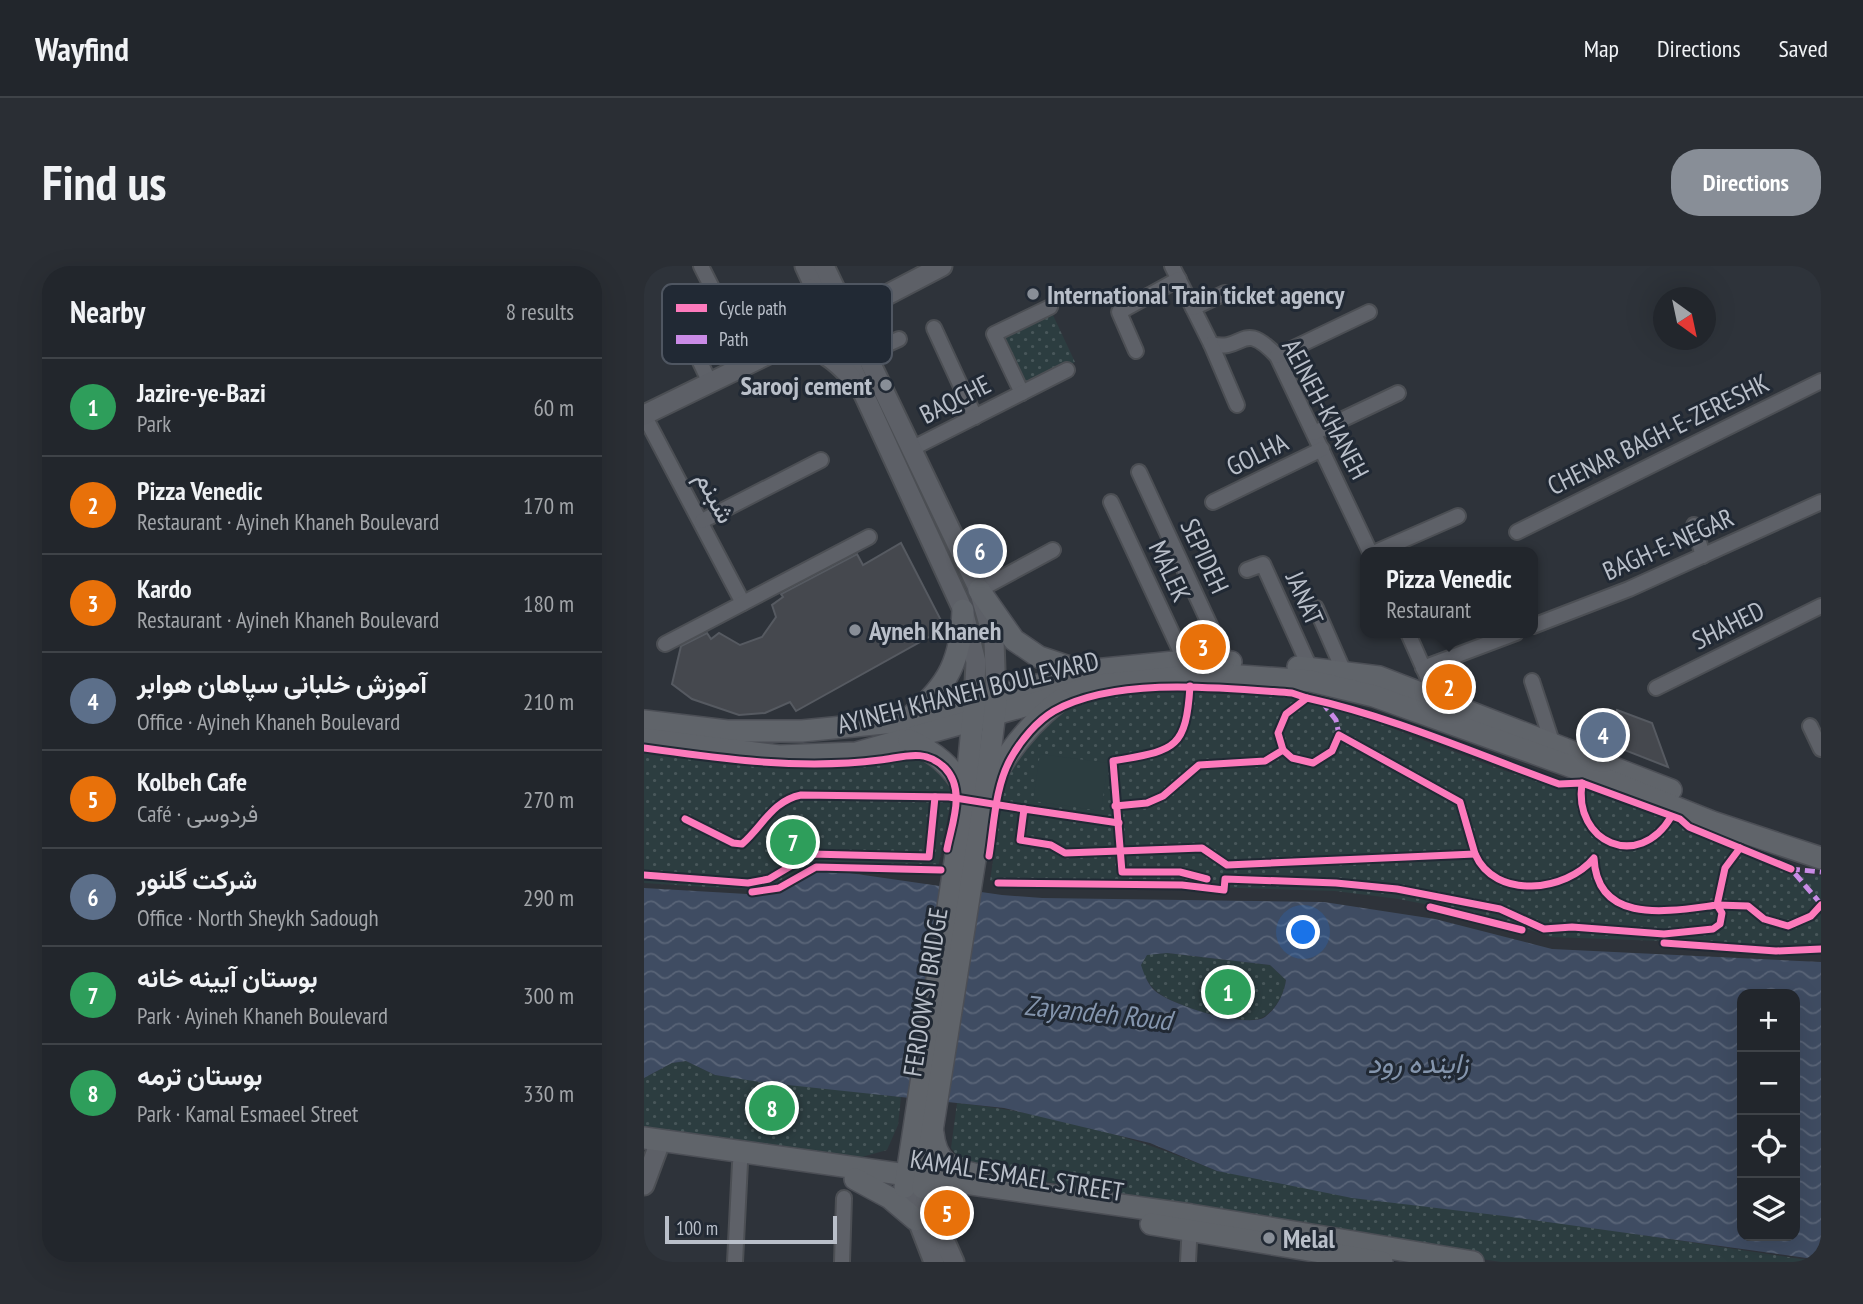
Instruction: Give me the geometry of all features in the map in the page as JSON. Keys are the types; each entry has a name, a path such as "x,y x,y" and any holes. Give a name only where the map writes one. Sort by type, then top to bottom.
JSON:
{"main road":[{"path":"799,266 808,284"},
{"path":"806,266 820,284"},
{"path":"824,266 832,284"},
{"path":"837,266 840,284"},
{"path":"892,291 942,266"},
{"path":"646,411 748,364"},
{"path":"842,364 864,381"},
{"path":"854,364 911,449 979,590 1014,640 1040,657 1084,672"},
{"path":"859,364 864,381 963,610 976,662 973,711 976,793"},
{"path":"864,381 870,364"},
{"path":"976,793 996,706 994,641 979,590"},
{"path":"963,610 961,642 950,674 907,731 945,761 976,793"},
{"name":"AYINEH KHANEH BOULEVARD","path":"996,706 1084,672 1185,661 1310,668 1379,677 1716,808 1821,845"},
{"name":"AYINEH KHANEH BOULEVARD","path":"644,739 793,755 856,753 907,731 973,711 1099,685 1212,674 1311,681 1374,696 1592,774 1712,822 1821,858"},
{"path":"976,793 1034,720 1071,692"},
{"name":"AYINEH KHANEH BOULEVARD","path":"644,720 727,730 907,731"},
{"path":"791,731 797,743 793,755"},
{"name":"FERDOWSI BRIDGE","path":"924,1120 976,793"},
{"path":"648,1145 740,1163 850,1173 890,1158 901,1149 908,1128 924,1120"},
{"path":"924,1120 915,1182 934,1262"},
{"path":"924,1120 938,1157 951,1168 1060,1188 1072,1200"},
{"path":"648,1145 915,1182"},
{"path":"644,1185 648,1145"},
{"path":"850,1173 924,1215 954,1262"},
{"name":"KAMAL ESMAEL STREET","path":"915,1182 949,1192 1190,1222"},
{"name":"KAMAL ESMAEL STREET","path":"915,1182 1072,1200 1381,1262"},
{"path":"924,1215 949,1192"},
{"name":"KAMAL ESMAEL STREET","path":"1333,1252 1473,1262"}],"street":[{"path":"701,266 710,284"},
{"path":"1136,351 1119,312 1175,272 1211,344 1237,405"},
{"path":"1193,308 1225,293"},
{"name":"BAQCHE","path":"1022,393 994,334 1050,307"},
{"path":"1277,356 1369,312"},
{"path":"934,328 975,416"},
{"name":"AEINEH-KHANEH","path":"1211,344 1222,345 1260,338 1277,356 1368,547"},
{"path":"892,342 899,339"},
{"path":"701,364 710,383"},
{"name":"BAQCHE","path":"911,449 1067,370"},
{"name":"CHENAR BAGH-E-ZERESHK","path":"1517,531 1821,381"},
{"path":"1314,433 1398,393"},
{"name":"شبنم","path":"646,411 743,603"},
{"name":"GOLHA","path":"1213,502 1322,449"},
{"path":"702,521 821,460"},
{"name":"SEPIDEH","path":"1139,472 1227,662"},
{"name":"MALEK","path":"1111,502 1185,661"},
{"name":"BAGH-E-NEGAR","path":"1538,624 1629,589 1821,502"},
{"path":"1387,547 1458,516"},
{"path":"1694,525 1703,555"},
{"path":"664,644 869,537"},
{"path":"979,590 1053,550"},
{"name":"JANAT","path":"1247,570 1263,565 1310,668"},
{"name":"SHAHED","path":"1656,688 1821,606"},
{"path":"1316,608 1344,672"},
{"path":"1410,638 1437,699"},
{"path":"1423,668 1503,638"},
{"path":"1532,681 1552,742"},
{"path":"1810,726 1821,749"},
{"path":"735,1262 740,1163"},
{"path":"842,1262 844,1198"},
{"path":"1188,1262 1190,1222"}],"shaded area":[{"path":"1051,311 1075,362 1023,389 998,337"},
{"path":"1184,688 1291,696 1367,719 1505,771 1558,787 1585,786 1678,820 1685,831 1788,873 1821,876 1821,948 1776,950 1717,943 1551,937 1494,918 1399,899 1335,891 1209,887 1165,881 990,881 1000,811 1011,770 1024,745 1040,727 1060,713 1108,697"},
{"path":"644,750 757,765 874,763 920,758 948,775 953,790 938,868 816,865 778,887 756,890 644,883"},
{"path":"1040,754 1108,763 1101,811 1033,801"},
{"path":"1167,953 1270,965 1286,980 1284,990 1273,1009 1256,1020 1208,1014 1162,995 1148,981 1140,966 1147,954"},
{"path":"686,1061 715,1075 901,1097 898,1125 887,1150 851,1160 644,1131 644,1078 672,1063"},
{"path":"957,1103 1024,1113 1089,1127 1186,1158 1217,1171 1821,1262 1501,1262 1075,1197 1063,1185 965,1167 951,1148"}],"water":[{"name":"زاینده رود","path":"815,868 1002,895 1042,898 1324,902 1435,919 1552,949 1821,962 1821,1260 1352,1198 1217,1171 1150,1143 1004,1108 760,1082 715,1075 686,1061 672,1063 644,1078 644,888 764,895 786,887","holes":["1167,953 1270,965 1286,980 1284,990 1269,1013 1256,1020 1226,1018 1174,1002 1153,989 1141,965 1147,955"]}],"building":[{"name":"Ayneh Khaneh","path":"901,543 945,628 796,711 790,702 765,713 739,715 692,699 672,684 681,646 707,633 711,639 719,633 740,645 762,637 776,617 772,605 783,597 781,594 857,554 863,565"},
{"path":"1617,710 1652,723 1668,767 1604,742"}],"marked path":[{"path":"1322,702 1336,720 1339,735"},
{"path":"1821,872 1791,869 1821,904"}],"cycle path":[{"path":"1190,686 1185,724 1180,736 1172,744 1150,754 1113,761 1122,872 1180,872 1207,879"},
{"path":"989,856 996,806 1006,769 1025,738 1054,711 1079,700 1108,693 1170,687 1292,693 1307,698"},
{"path":"1283,750 1278,733 1286,714 1307,698 1371,715 1559,784 1582,783 1680,819 1689,827 1791,869"},
{"path":"1115,806 1147,803 1163,796 1199,765 1265,761 1283,750 1292,758 1313,763 1332,751 1339,735 1460,802 1475,854 1227,865 1202,848 1065,853 1051,845 1020,840 1024,809 1119,823"},
{"path":"644,748 791,763 850,763 914,755 930,758 945,768 955,786 956,807 947,849"},
{"path":"1582,783 1582,804 1588,821 1598,834 1611,843 1626,846 1642,843 1658,834 1671,817"},
{"path":"685,819 733,843 742,844 775,808 801,795 949,797 1024,809"},
{"path":"644,875 748,883 769,879 811,854 929,857 935,797"},
{"path":"1475,854 1485,869 1498,879 1532,886 1566,878 1594,858 1598,880 1608,895 1622,904 1658,911 1717,905 1725,868 1740,848"},
{"path":"752,892 779,888 816,867 941,870"},
{"path":"998,883 1182,885 1224,890 1225,879 1336,883 1397,889 1500,909 1544,929 1572,927 1664,934 1713,929 1720,924 1722,913 1717,905 1748,906 1764,919 1788,926 1811,916 1821,905"},
{"path":"1430,907 1522,930"},
{"path":"1664,943 1776,951 1821,949"}],"place":[{"name":"International Train ticket agency","path":"1033,294"},
{"name":"Sarooj cement","path":"886,385"},
{"name":"شرکت گلنور","path":"980,551"},
{"name":"Ayneh Khaneh","path":"855,630"},
{"name":"Kardo","path":"1203,647"},
{"name":"Pizza Venedic","path":"1449,687"},
{"name":"آموزش خلبانی سپاهان هوابر","path":"1603,735"},
{"name":"بوستان آیینه خانه","path":"793,842"},
{"name":"Jazire-ye-Bazi","path":"1228,992"},
{"name":"بوستان ترمه","path":"772,1108"},
{"name":"Kolbeh Cafe","path":"947,1213"},
{"name":"Melal","path":"1269,1238"}],"water label":[{"name":"Zayandeh Roud","path":"1098,1012"}]}
